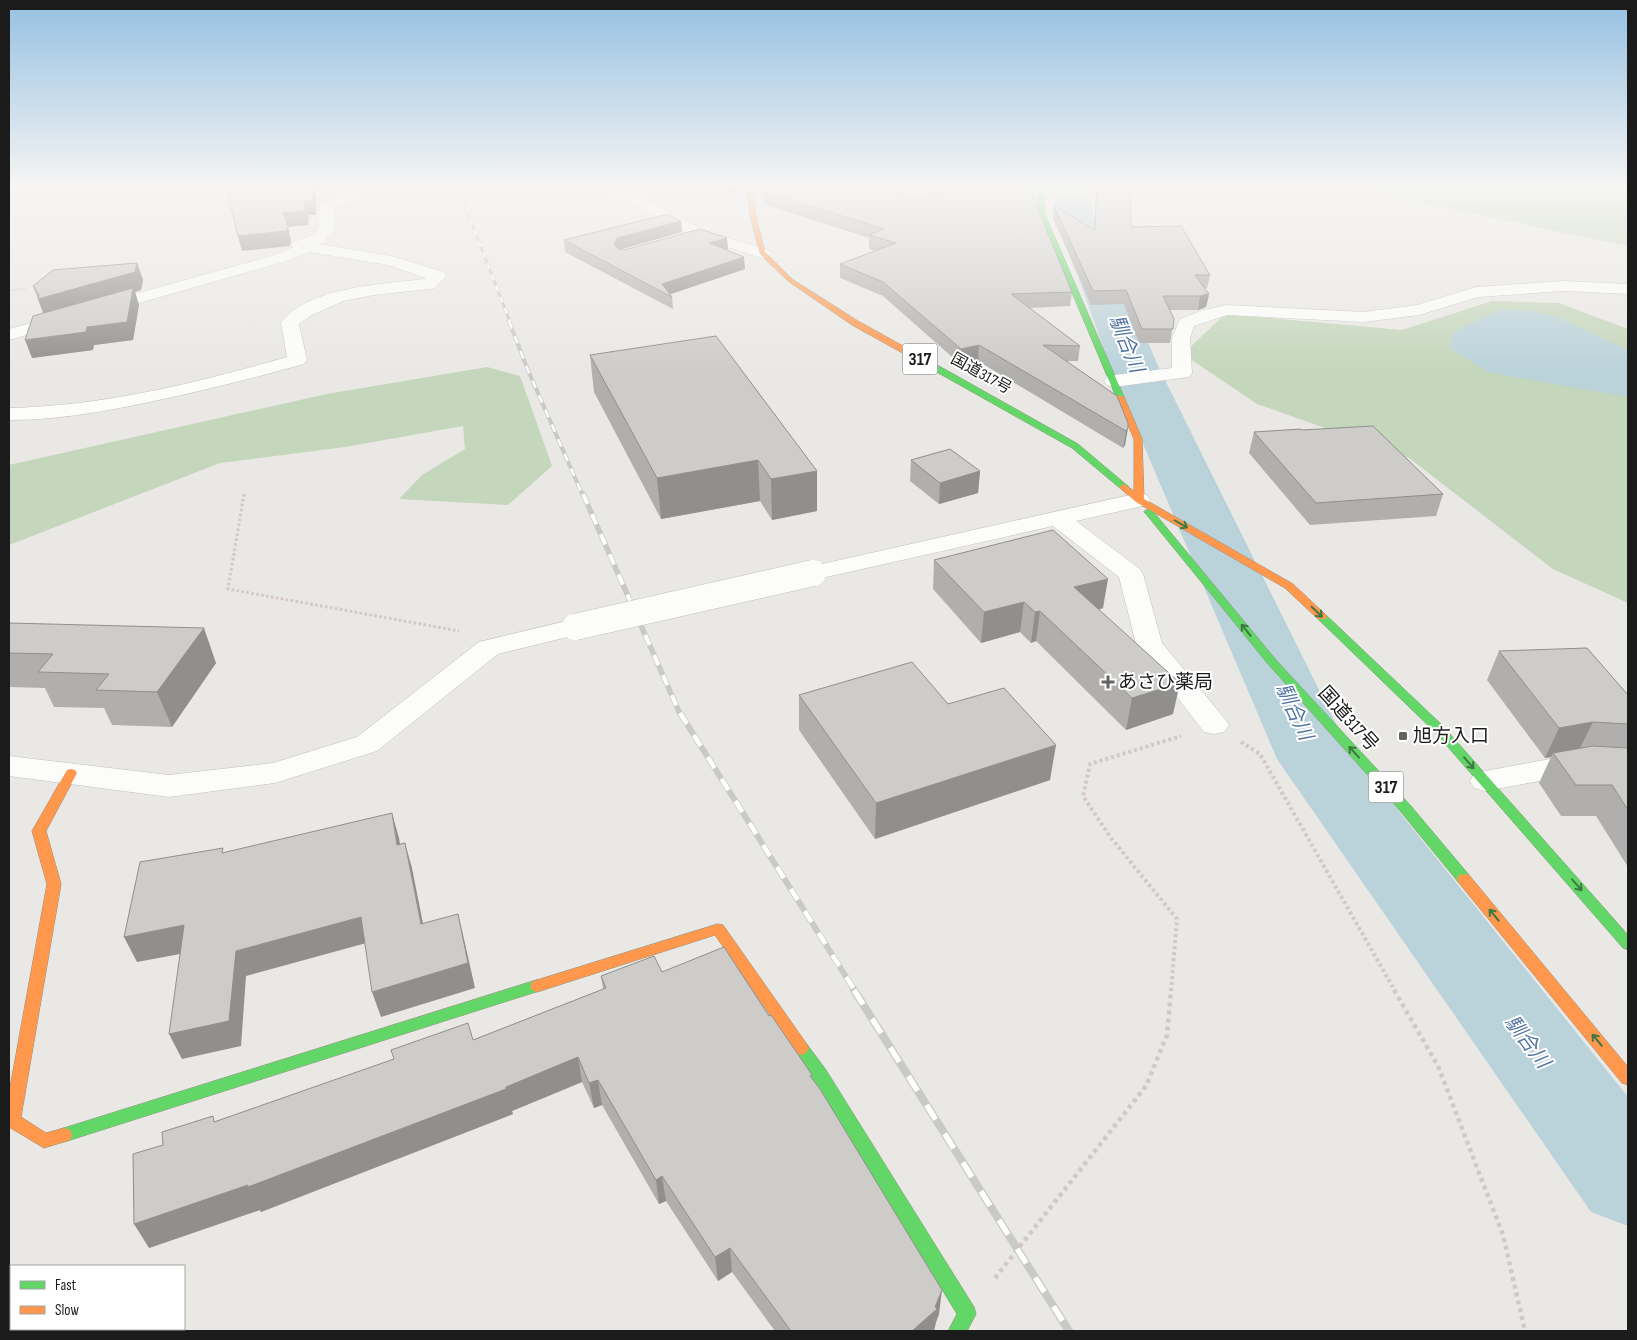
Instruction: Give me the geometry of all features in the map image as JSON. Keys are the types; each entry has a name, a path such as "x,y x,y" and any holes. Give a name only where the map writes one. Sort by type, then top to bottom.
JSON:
{"main road":[{"path":"761,248 762,253"},
{"path":"1056,248 1138,439 1139,500"},
{"name":"国道317号","path":"762,253 790,280 855,323 1075,446 1139,500 1272,662 1406,808 1628,1078"},
{"name":"国道317号","path":"1139,500 1290,586 1438,728 1628,944"},
{"path":"71,774 39,831 54,884 12,1120 44,1142 718,929 820,1075 967,1314 956,1331"}],"street":[{"path":"9,335 280,258 307,248 391,260 438,276 429,284 336,297 300,313 290,323 297,360 258,372 131,401 39,414 9,414"},
{"path":"744,248 762,253"},
{"path":"1114,381 1182,373 1181,338 1186,323 1227,310 1364,317 1419,310 1476,292 1564,286 1628,289"},
{"path":"9,766 169,786 274,773 367,744 489,648 1139,500"},
{"path":"1057,518 1132,574 1149,644 1214,725"},
{"path":"1485,782 1578,764 1628,767"}],"path":[{"path":"9,290 27,289"},
{"path":"244,493 228,589 516,641"},
{"path":"967,1314 1146,1086 1167,1035 1178,919 1112,838 1083,796 1090,764 1214,725 1260,754 1438,1066 1503,1235 1525,1331"}],"green space":[{"path":"1492,301 1559,303 1628,329 1628,603 1553,569 1409,458 1257,404 1183,354 1225,314 1402,330"},
{"path":"487,367 520,376 552,466 508,505 399,499 422,475 465,449 463,426 345,447 220,463 9,545 9,465 327,394"}],"water":[{"path":"1502,310 1531,311 1557,317 1628,351 1628,397 1488,372 1450,348 1453,333 1477,320"}],"building":[{"path":"578,248 617,248 624,250 633,248 720,248 744,257 662,284 672,297"},
{"path":"884,248 1054,248 1072,292 1011,294 1080,346 1043,345 1117,396 1128,423 1128,428 1126,431 979,345 961,349 883,282 840,264"},
{"path":"1073,248 1194,248 1210,275 1195,275 1209,294 1200,296 1163,296 1174,319 1173,329 1142,329 1126,290 1093,291"},
{"path":"137,263 135,272 38,299 39,295 33,286 53,270"},
{"path":"133,288 127,322 87,327 86,332 25,340 33,316"},
{"path":"716,336 817,471 771,479 758,460 657,478 590,355"},
{"path":"1373,426 1443,494 1316,503 1254,432 1301,429"},
{"path":"950,449 980,471 940,483 911,460"},
{"path":"1053,530 1108,579 1074,587 1180,683 1132,698 1040,611 1035,612 1024,602 984,612 934,560"},
{"path":"9,623 204,628 157,692 96,690 109,674 38,672 53,654 9,653"},
{"path":"1587,648 1628,695 1628,724 1593,722 1559,728 1499,651"},
{"path":"912,662 948,704 1004,688 1056,745 876,803 799,695"},
{"path":"1593,746 1628,748 1628,810 1612,785 1576,785 1553,753"},
{"path":"392,813 397,845 405,843 421,924 458,914 468,963 372,992 361,917 236,951 229,1021 169,1034 184,925 124,937 140,862 223,848 222,853"},
{"path":"724,947 769,1016 771,1015 812,1075 810,1076 820,1089 942,1290 935,1307 937,1309 912,1331 791,1331 730,1248 715,1257 662,1176 656,1180 598,1080 589,1083 578,1057 506,1087 506,1089 248,1187 248,1185 134,1224 133,1154 163,1145 162,1132 213,1116 214,1122 394,1059 391,1050 468,1023 473,1040 606,988 601,976 654,956 662,972"}],"waterway":[{"name":"馴合川","path":"1088,248 1134,366 1315,759 1628,1177"}],"railway":[{"path":"481,248 510,322"},
{"path":"509,321 527,368 583,496"},
{"path":"583,494 680,714"},
{"path":"680,713 855,991"},
{"path":"854,990 1069,1331"}],"traffic: fast":[{"path":"1056,248 1120,397"},
{"path":"920,359 1075,446 1124,487"},
{"path":"1149,512 1272,662 1406,809 1464,879"},
{"path":"1322,617 1438,728 1628,944"},
{"path":"64,1135 537,986"},
{"path":"801,1048 820,1075 967,1314 957,1331"}],"traffic: slow":[{"path":"761,248 762,253 790,280 855,323 920,359"},
{"path":"1120,397 1138,439 1139,500"},
{"path":"1124,487 1139,500 1289,586 1322,617"},
{"path":"64,1135 44,1141 12,1120 54,884 39,831 71,773"},
{"path":"1464,879 1628,1078"},
{"path":"537,986 718,929 801,1048"}],"place":[{"name":"あさひ薬局","path":"1108,682"},
{"name":"旭方入口","path":"1403,736"}]}
